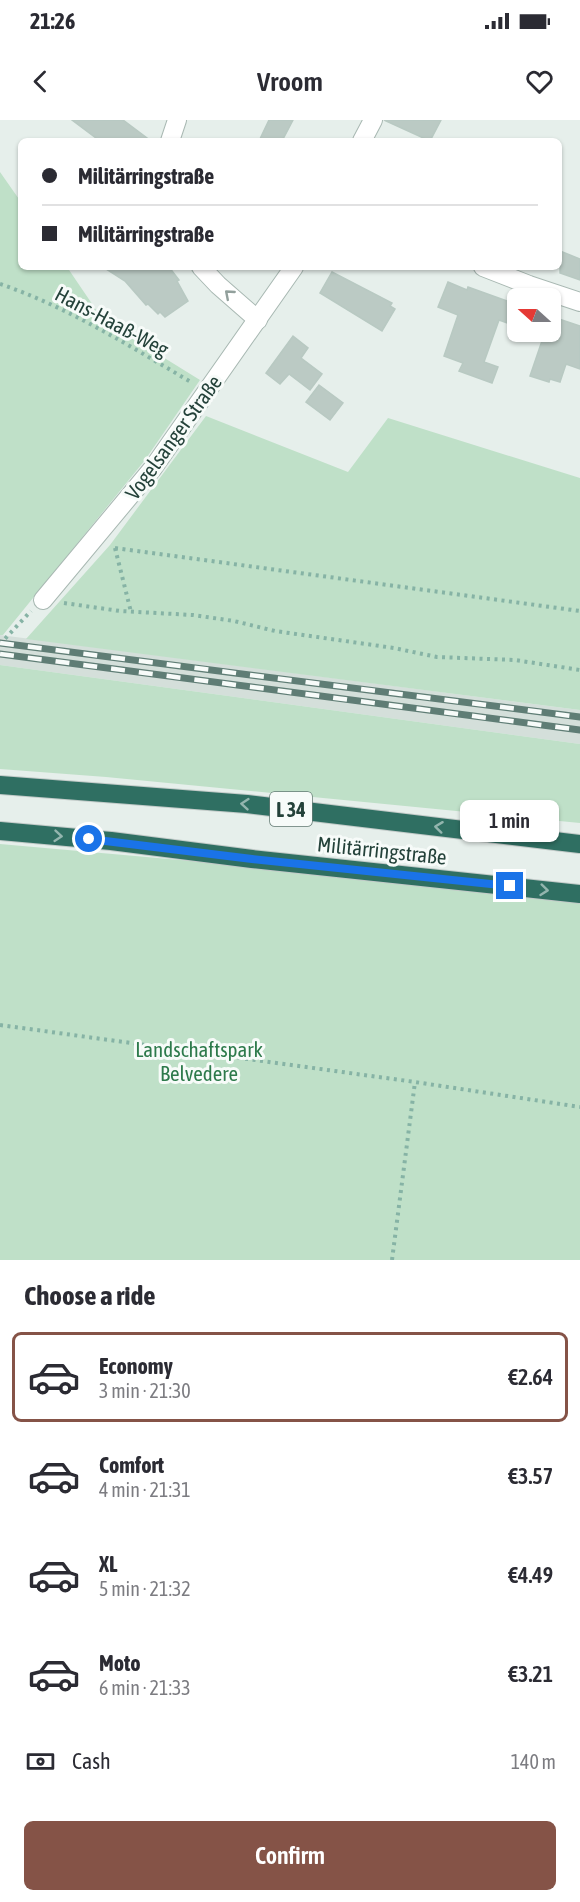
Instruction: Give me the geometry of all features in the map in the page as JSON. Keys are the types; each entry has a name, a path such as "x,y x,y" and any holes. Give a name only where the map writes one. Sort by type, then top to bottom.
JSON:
{"highway":[{"name":"Militärringstraße","path":"0,785 246,804 580,844"},
{"name":"Militärringstraße","path":"0,831 111,841 264,861 580,894"}],"street":[{"path":"171,138 177,120"},
{"path":"364,138 373,120"},
{"path":"204,270 258,320"},
{"name":"Vogelsanger Straße","path":"43,600 153,468 292,270"},
{"path":"491,270 580,302"}],"path":[{"name":"Hans-Haaß-Weg","path":"0,284 88,322 207,392"},
{"path":"97,535 115,548 580,611"},
{"path":"115,548 131,612"},
{"path":"0,644 43,600 131,612 203,616 234,621 275,632 394,648 437,657 515,660 580,670"},
{"path":"0,1025 580,1107"},
{"path":"392,1260 415,1082"}],"shaded area":[{"path":"0,635 580,710 580,744 0,665"}],"green space":[{"path":"0,172 18,198 18,270 69,270 103,320 200,380 145,460 3,635 0,635"},
{"path":"206,416 348,472 388,418 580,478 580,710 26,639 110,545"},
{"path":"0,665 580,744 580,823 106,777 0,769"},
{"name":"Landschaftspark Belvedere","path":"0,844 426,882 580,902 580,1260 0,1260"}],"building":[{"path":"72,120 123,120 147,138 96,138"},
{"path":"269,120 293,120 284,138 260,138"},
{"path":"384,120 441,120 432,138 423,138"},
{"path":"562,252 580,259 580,280 560,273"},
{"path":"108,270 171,270 179,280 177,281 188,301 165,317 160,312 158,314 148,304 146,305 125,281"},
{"path":"332,272 392,303 390,306 395,309 382,331 320,293"},
{"path":"448,282 507,301 507,323 499,320 484,362 498,367 492,383 459,371 463,363 444,356 458,315 438,307"},
{"path":"561,320 580,326 580,369 566,364 560,382 550,379 549,382 530,376 542,342 561,342"},
{"path":"293,336 308,348 301,358 322,374 310,390 289,374 280,384 266,373"},
{"path":"319,385 343,403 330,420 306,402"}],"railway":[{"path":"0,643 580,717"},
{"path":"0,654 580,730"}],"route":[{"path":"89,839 510,886"}]}
